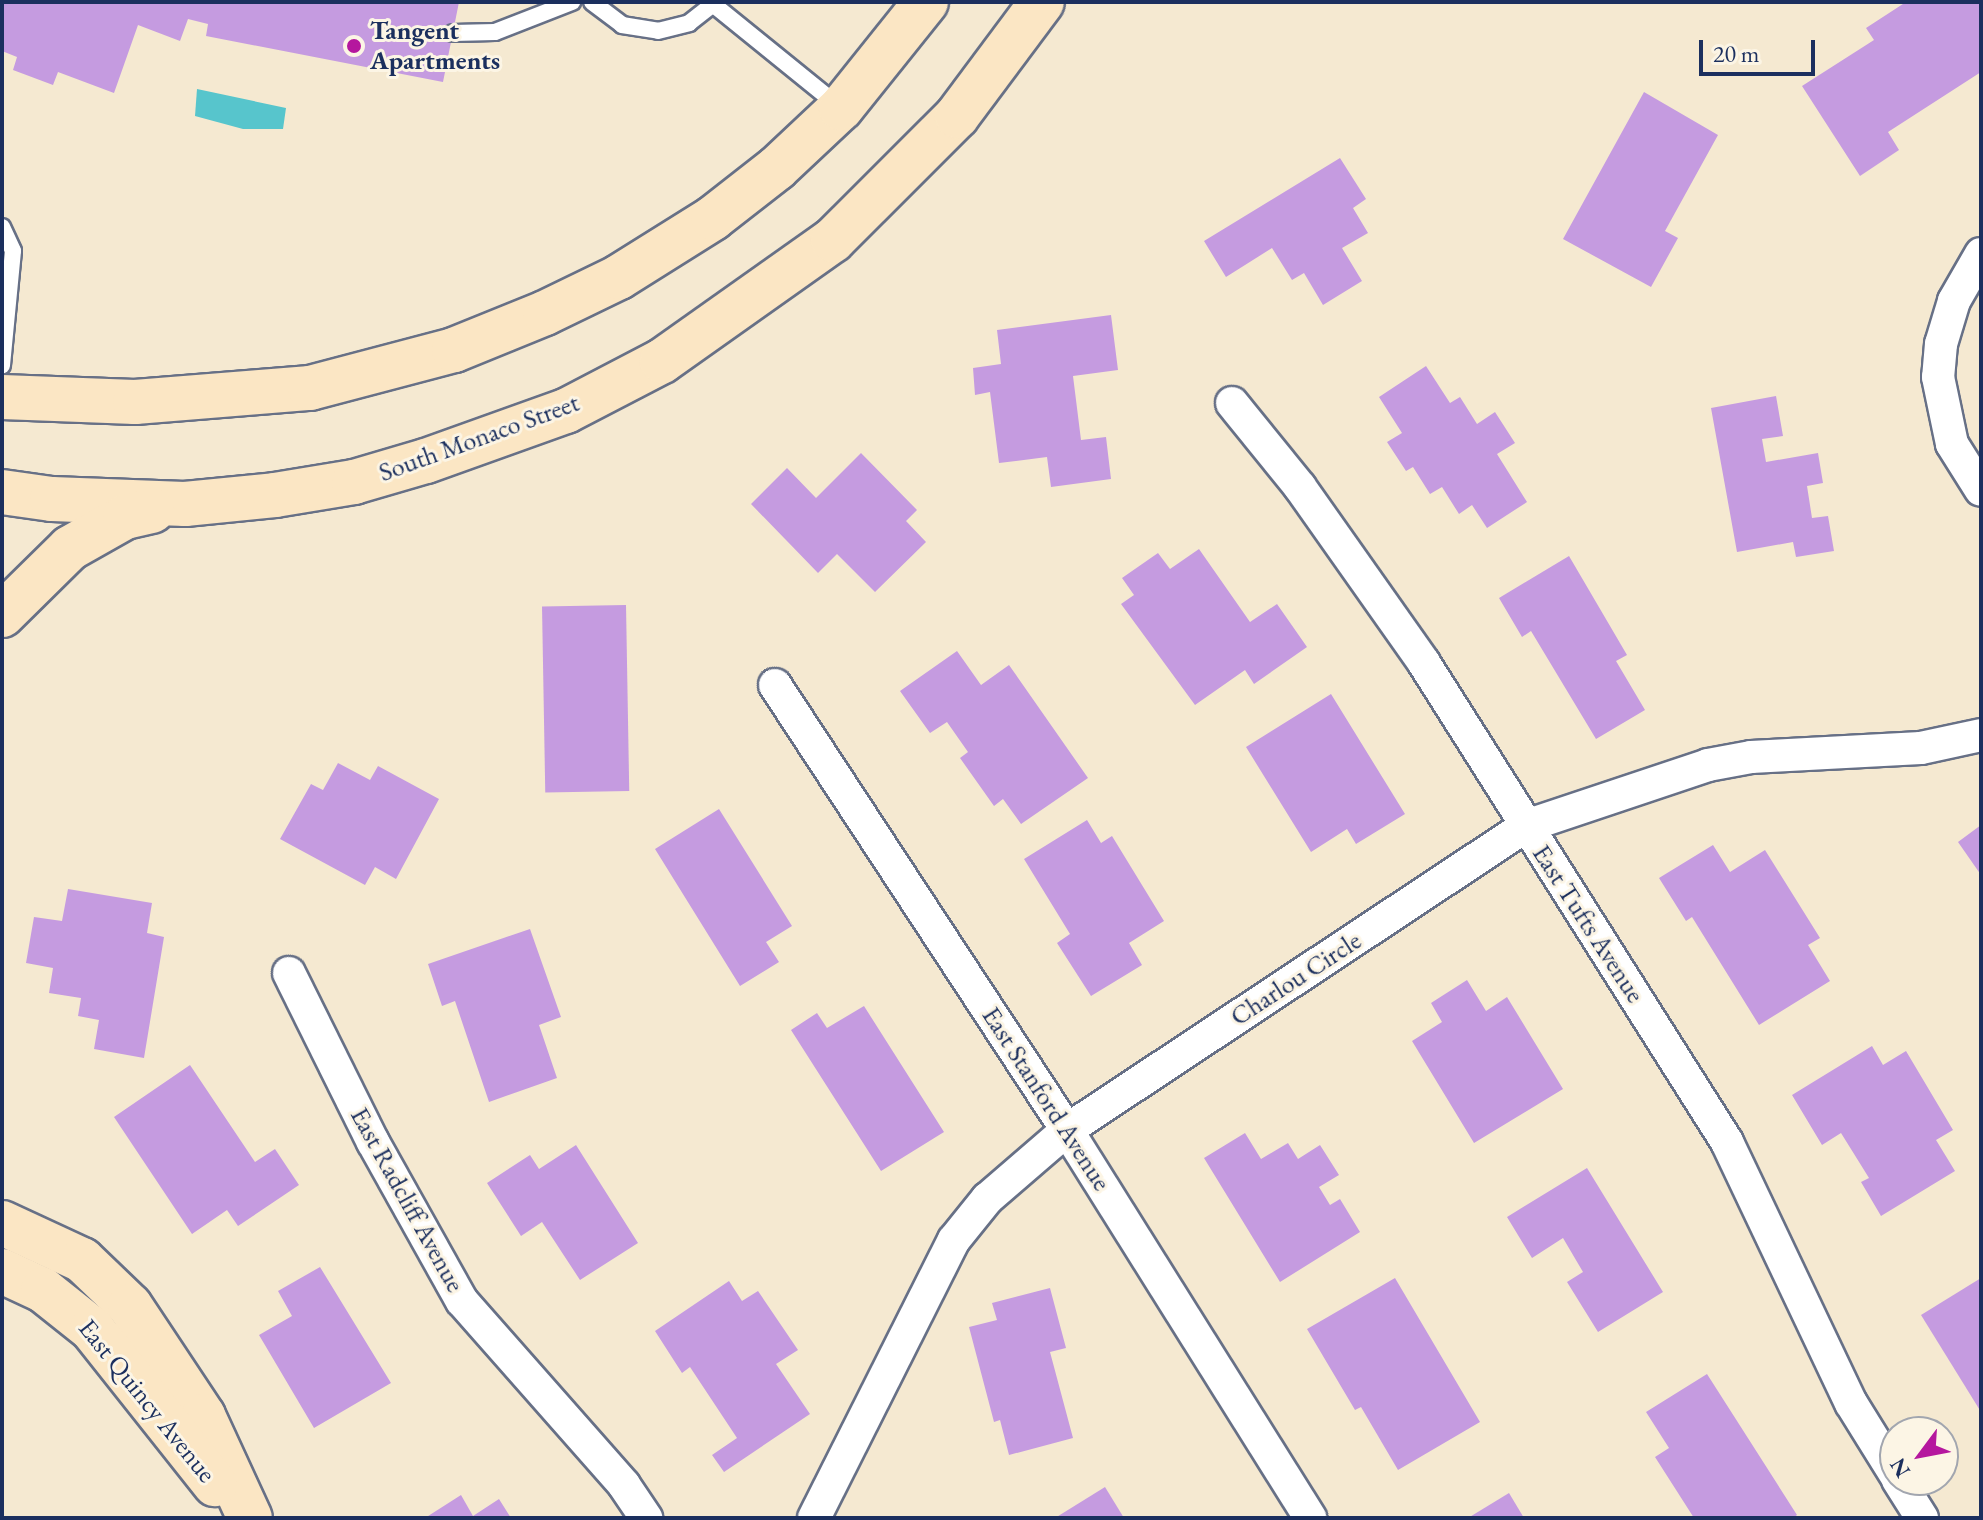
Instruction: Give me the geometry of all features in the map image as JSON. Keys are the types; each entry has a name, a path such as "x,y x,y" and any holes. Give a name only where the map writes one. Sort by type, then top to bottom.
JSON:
{"main road":[{"path":"2,397 135,402 310,388 454,350 545,313 646,260 745,193 841,108 926,2"},
{"name":"South Monaco Street","path":"2,492 52,499 185,504 354,482 426,461 566,411 662,361 764,292 888,188 957,116 1042,2"},
{"path":"2,615 46,566 93,533 125,517 185,504"},
{"name":"East Quincy Avenue","path":"2,1223 82,1260 130,1306 203,1416 250,1518"},
{"name":"East Quincy Avenue","path":"2,1271 43,1290 92,1329 241,1518"}],"street":[{"path":"1981,254 1954,301 1941,344 1938,377 1952,444 1981,490"},
{"name":"East Tufts Avenue","path":"1232,403 1300,487 1424,663 1727,1142 1851,1403 1879,1448"},
{"name":"East Stanford Avenue","path":"775,685 1067,1130 1310,1518"},
{"name":"Charlou Circle","path":"814,1518 954,1240 987,1199 1067,1130 1526,826 1708,765 1751,757 1921,748 1981,735"},
{"name":"East Radcliff Avenue","path":"289,973 380,1156 462,1301 624,1485 646,1518"},
{"path":"1908,1496 1922,1518"}],"lane":[{"path":"453,33 495,32 572,2"},
{"path":"592,2 622,25 658,31 689,23 715,4 841,108"},
{"path":"2,227 13,251 2,365"}],"water":[{"path":"197,89 286,108 283,129 243,129 195,116"}],"building":[{"name":"Tangent Apartments","path":"2,2 459,2 443,82 206,36 208,24 188,19 180,41 138,25 114,93 58,72 53,85 13,70 17,57 2,51"},
{"path":"1906,2 1981,2 1981,72 1888,132 1899,150 1860,176 1802,86 1874,40 1866,28"},
{"path":"1644,92 1718,135 1665,231 1678,238 1651,287 1563,239"},
{"path":"1340,158 1366,199 1353,208 1368,233 1342,248 1362,281 1323,305 1304,273 1292,280 1272,248 1226,277 1204,241"},
{"path":"1111,315 1118,370 1073,376 1081,440 1106,437 1111,479 1051,487 1047,457 999,463 990,392 975,395 973,368 1001,364 997,330"},
{"path":"1426,366 1450,403 1460,397 1477,424 1495,412 1515,443 1497,454 1527,502 1487,528 1472,505 1459,514 1442,487 1430,494 1413,467 1406,471 1387,442 1402,433 1379,397"},
{"path":"1776,396 1783,436 1762,439 1766,462 1818,453 1823,483 1807,486 1812,518 1828,516 1834,551 1796,557 1793,542 1737,552 1711,408"},
{"path":"861,453 917,510 906,521 926,542 875,592 837,554 818,573 751,504 787,468 816,498"},
{"path":"1199,549 1250,622 1277,604 1307,647 1254,684 1245,670 1195,705 1121,604 1134,595 1122,578 1158,553 1170,569"},
{"path":"1569,556 1627,655 1616,661 1645,710 1596,739 1531,631 1522,637 1499,598"},
{"path":"626,605 629,791 545,792 542,606"},
{"path":"957,651 981,685 1009,665 1088,778 1021,824 1003,799 994,806 960,758 968,752 947,722 930,733 900,691"},
{"path":"1331,694 1405,814 1356,844 1347,829 1311,852 1246,747"},
{"path":"338,763 370,780 378,766 439,799 396,879 375,867 365,885 280,839 311,784 323,790"},
{"path":"719,809 792,926 766,942 779,962 740,986 655,849"},
{"path":"1087,820 1101,843 1112,836 1164,921 1129,943 1142,965 1091,996 1057,943 1070,934 1024,859"},
{"path":"1981,825 1981,875 1958,842"},
{"path":"1713,845 1730,872 1765,850 1820,938 1808,945 1830,981 1759,1025 1692,917 1686,921 1659,878"},
{"path":"68,889 152,903 147,933 164,937 144,1058 94,1049 99,1020 78,1016 81,998 49,993 53,968 26,963 34,917 62,921"},
{"path":"530,929 561,1017 539,1025 557,1078 489,1102 455,1001 442,1006 428,964"},
{"path":"1467,980 1486,1011 1507,997 1563,1089 1474,1143 1412,1041 1442,1022 1431,1003"},
{"path":"864,1006 944,1132 881,1171 791,1030 817,1013 827,1028"},
{"path":"1872,1046 1883,1065 1906,1051 1953,1130 1936,1140 1955,1171 1881,1216 1861,1182 1869,1178 1841,1133 1822,1145 1792,1095"},
{"path":"190,1065 255,1162 275,1149 299,1185 238,1226 227,1210 192,1234 114,1117"},
{"path":"1245,1133 1261,1159 1288,1143 1298,1159 1320,1145 1339,1175 1319,1187 1330,1205 1340,1199 1360,1232 1280,1282 1204,1158"},
{"path":"576,1145 638,1243 580,1280 542,1222 521,1236 487,1183 530,1155 539,1169"},
{"path":"1587,1168 1663,1292 1598,1332 1567,1282 1583,1272 1563,1238 1532,1258 1507,1217"},
{"path":"320,1267 391,1383 314,1428 259,1335 292,1316 278,1291"},
{"path":"1395,1278 1480,1422 1398,1470 1361,1407 1355,1410 1307,1329"},
{"path":"1981,1278 1981,1412 1921,1315"},
{"path":"729,1281 742,1301 758,1291 798,1350 776,1364 810,1414 724,1472 712,1455 737,1438 690,1367 682,1373 655,1331"},
{"path":"1050,1288 1066,1348 1050,1352 1073,1438 1009,1455 1000,1420 994,1422 969,1327 997,1320 992,1303"},
{"path":"1707,1374 1797,1515 1793,1518 1694,1518 1655,1457 1669,1448 1646,1412"},
{"path":"1105,1487 1124,1518 1055,1518"},
{"path":"1509,1493 1524,1518 1468,1518"},
{"path":"461,1495 473,1516 499,1499 511,1518 425,1518"}],"place":[{"name":"Tangent Apartments","path":"354,46"}]}
